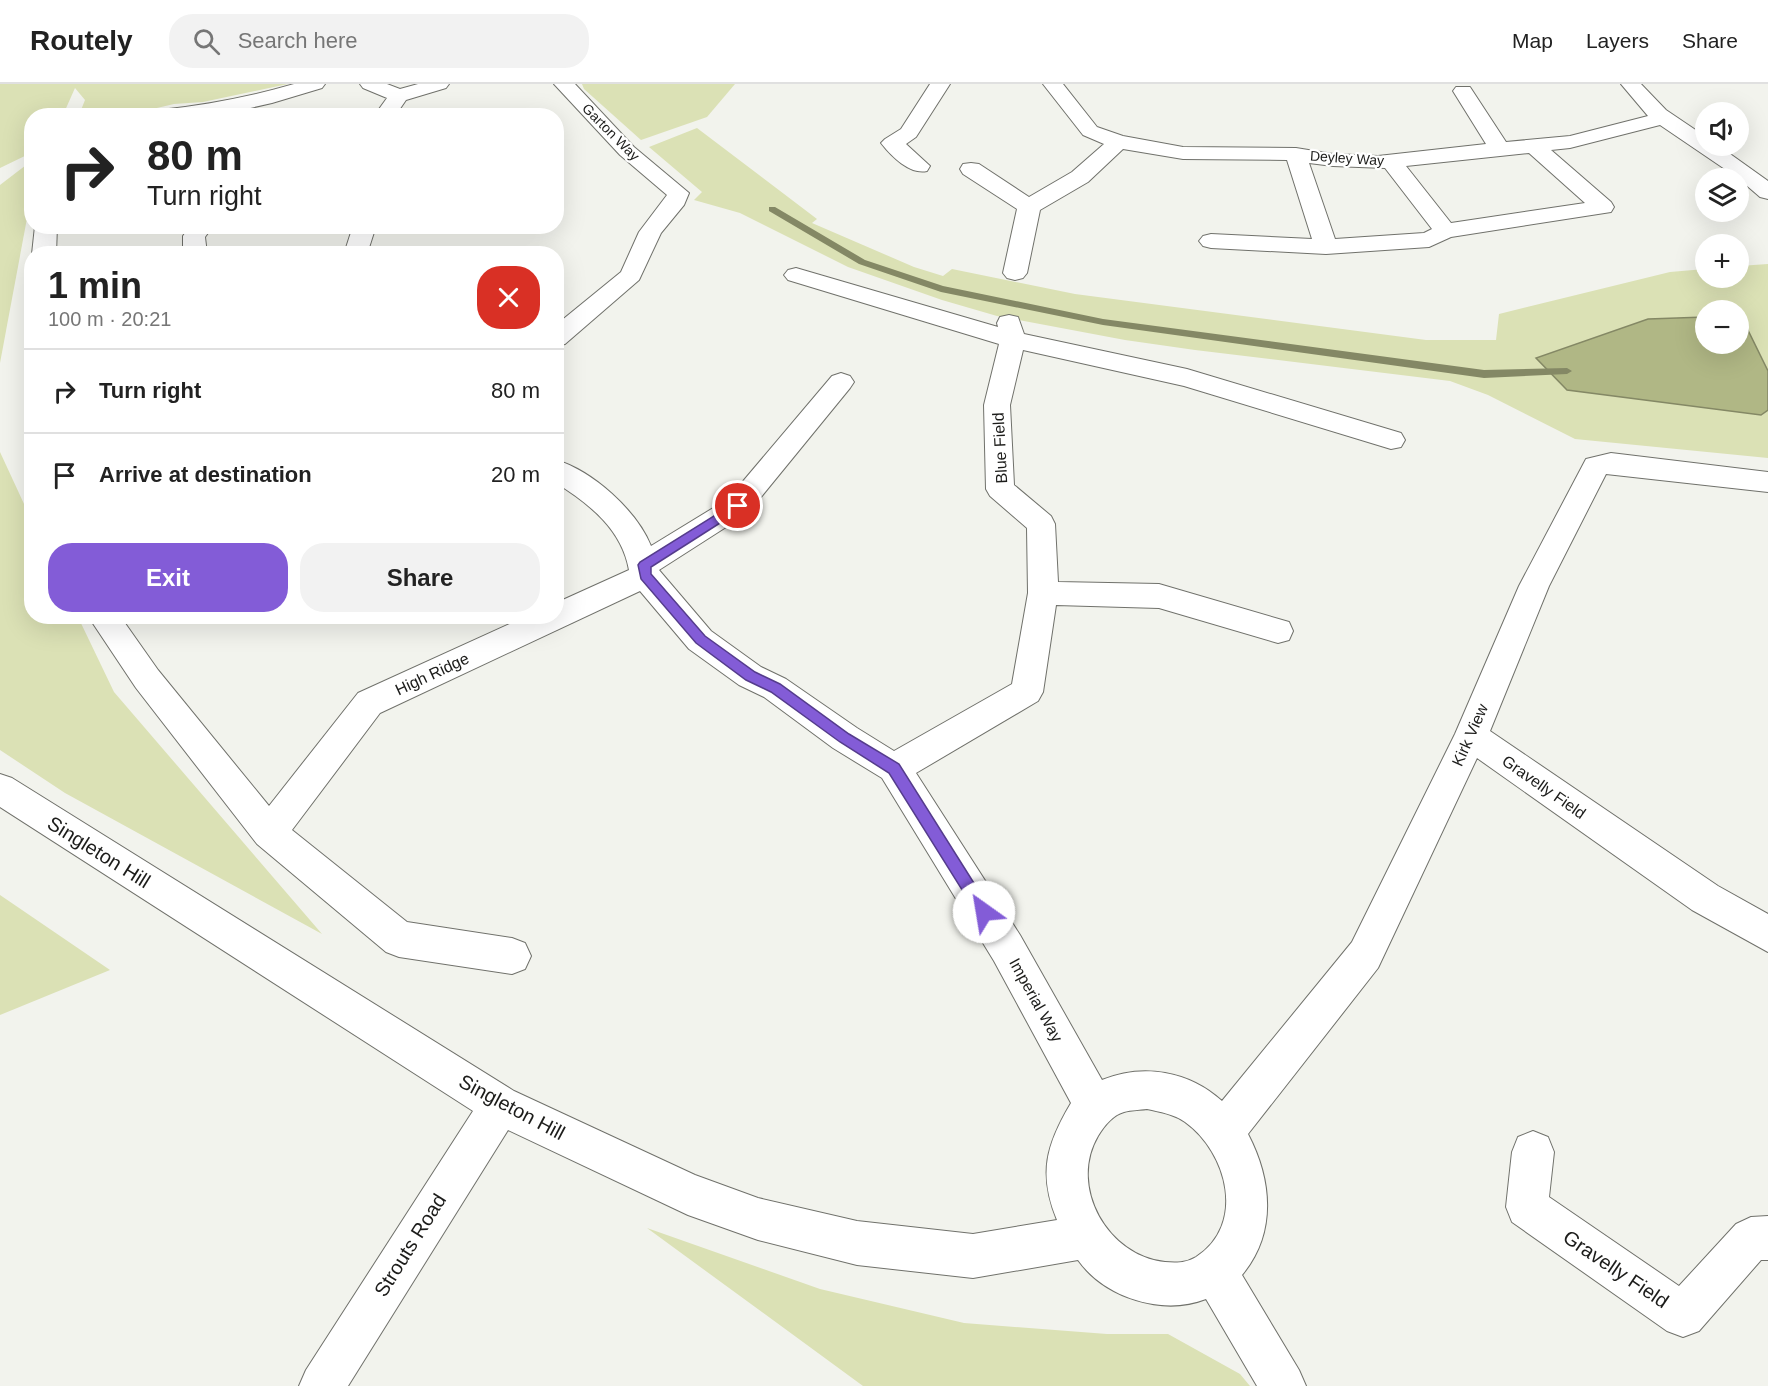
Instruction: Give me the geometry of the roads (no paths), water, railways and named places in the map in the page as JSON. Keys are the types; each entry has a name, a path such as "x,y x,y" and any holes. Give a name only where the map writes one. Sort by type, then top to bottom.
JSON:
{"street":[{"path":"222,108 265,99 315,84"},
{"path":"370,84 399,96"},
{"path":"390,108 399,96 439,84"},
{"name":"Garton Way","path":"564,84 627,151 678,193 676,200 650,232 631,275 564,332"},
{"path":"919,166 892,143 909,133 940,84"},
{"name":"Deyley Way","path":"1053,84 1090,131 1118,142 1183,153 1296,154 1333,160 1391,161 1570,142 1663,118"},
{"path":"1631,84 1642,101 1663,118 1768,192"},
{"path":"1463,91 1500,150"},
{"path":"1015,273 1029,207 1080,177 1118,142"},
{"path":"1211,241 1326,247 1429,240 1445,231 1603,207 1534,146"},
{"path":"1296,154 1326,247"},
{"path":"1391,161 1445,231"},
{"path":"971,170 1029,207"},
{"path":"796,275 1187,378 1391,440"},
{"name":"Blue Field","path":"894,768 1027,692 1043,593 1041,524 1000,489 997,405 1011,332"},
{"name":"High Ridge","path":"564,609 645,570 738,506 841,382"},
{"name":"Kirk View","path":"1224,1133 1246,1101 1365,955 1471,736 1534,586 1596,466 1611,463 1768,482"},
{"name":"Imperial Way","path":"564,476 603,503 627,525 645,570 700,640 750,676 776,688 845,738 894,768 1007,948 1095,1106"},
{"path":"1043,593 1159,596 1278,631"},
{"path":"108,624 147,680 269,833 399,939 512,956"},
{"name":"High Ridge","path":"269,833 369,703 533,624"},
{"name":"Gravelly Field","path":"1471,736 1705,898 1768,934"},
{"name":"Singleton Hill","path":"0,789 500,1105 688,1194 758,1219 857,1243 973,1256 1085,1237"},
{"path":"1146,1089 1175,1094 1202,1110 1224,1133 1239,1160 1248,1192 1245,1223 1234,1250 1215,1272 1189,1284 1162,1286 1142,1281 1132,1278 1107,1260 1085,1237 1072,1208 1066,1179 1068,1150 1079,1125 1095,1106 1119,1093 1146,1089"},
{"name":"Strouts Road","path":"322,1386 500,1105"},
{"name":"Gravelly Field","path":"1533,1152 1527,1208 1683,1315 1751,1239 1768,1238"},
{"path":"1215,1272 1283,1386"}],"waterway":[{"path":"772,209 862,262 941,289 1103,322 1484,374 1567,371"}]}
